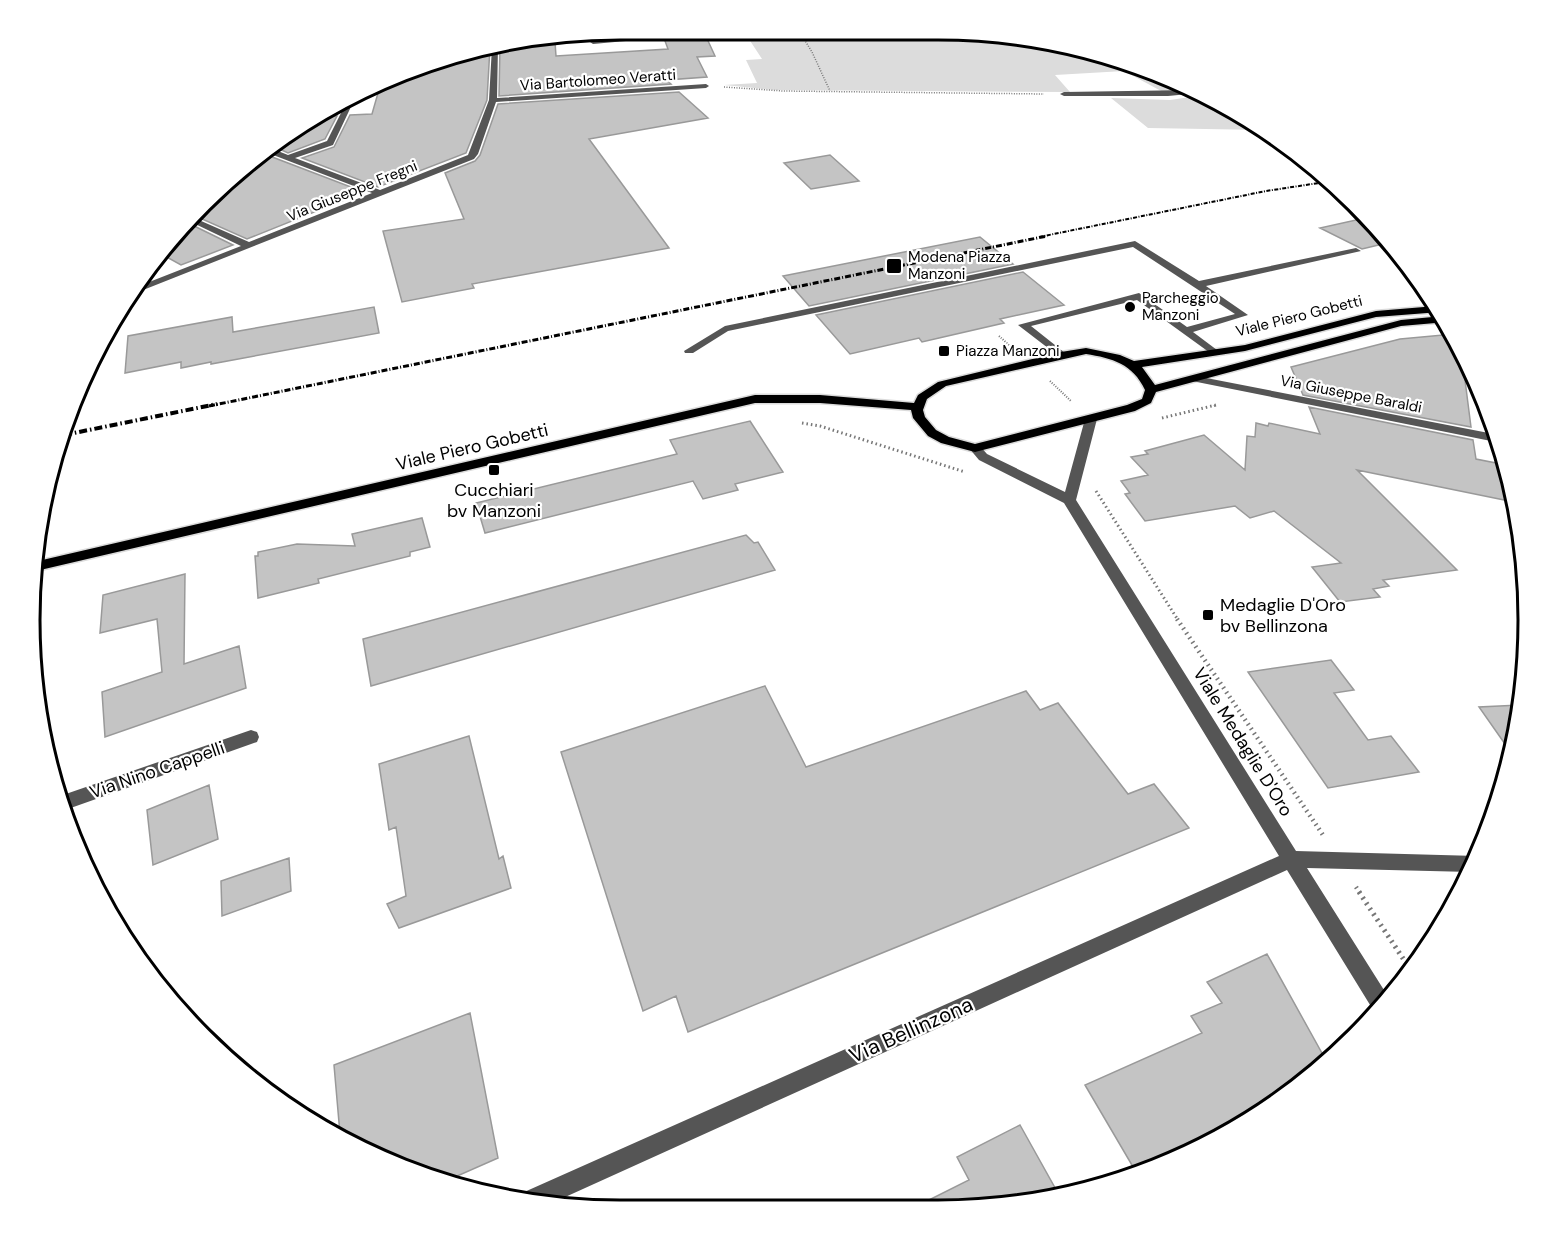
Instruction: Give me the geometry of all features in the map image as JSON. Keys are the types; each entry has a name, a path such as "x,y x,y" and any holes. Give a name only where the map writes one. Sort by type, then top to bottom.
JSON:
{"main road":[{"name":"Viale Piero Gobetti","path":"1133,365 1245,348 1376,314 1428,310"},
{"name":"Viale Piero Gobetti","path":"1151,390 1401,323 1435,320"},
{"path":"1086,351 1109,354 1133,365 1146,377 1151,390 1147,401 1091,419 975,448 945,440 932,433 919,418 922,397 942,384 1086,351"},
{"name":"Viale Piero Gobetti","path":"43,565 755,399 820,399 919,407"}],"street":[{"name":"Via Giuseppe Fregni","path":"146,287 471,157 493,100 495,55"},
{"name":"Via Bartolomeo Veratti","path":"493,100 706,86"},
{"path":"1064,94 1180,93"},
{"path":"288,158 330,143 347,109"},
{"path":"276,153 381,194"},
{"path":"198,223 249,246"},
{"path":"689,351 725,328 1135,244 1243,315 1185,331"},
{"path":"1196,285 1356,251"},
{"path":"1061,355 1023,325 1139,296 1213,352"},
{"name":"Via Giuseppe Baraldi","path":"1196,379 1489,437"},
{"path":"975,448 983,457 1070,500 1091,419"},
{"name":"Viale Medaglie D'Oro","path":"1070,500 1378,999"},
{"name":"Via Nino Cappelli","path":"69,801 251,737"},
{"path":"1292,859 1464,864"},
{"name":"Via Bellinzona","path":"544,1195 1292,859"}],"path":[{"path":"805,41 830,91"},
{"path":"706,86 783,91 1064,94"},
{"path":"1094,486 1171,609 1406,963"}],"shaded area":[{"path":"750,41 977,42 1015,45 1089,60 1125,71 1175,91 1163,92 1124,71 1055,75 1070,92 774,90 724,85 757,83 746,60 762,59"},
{"path":"1189,97 1248,130 1148,128 1111,98 1170,100"}],"building":[{"path":"665,41 708,41 715,56 697,57 707,77 667,80 671,84 499,96 500,54 555,44 556,56 668,49"},
{"path":"490,56 487,100 466,153 378,187 302,158 334,147 350,115 372,114 378,94 434,71"},
{"path":"679,92 708,118 589,139 669,248 472,284 474,288 402,302 383,231 464,219 445,173 475,161 480,155 498,104"},
{"path":"337,116 325,139 288,153 281,150 330,118"},
{"path":"830,155 859,181 811,189 784,163"},
{"path":"272,157 364,192 247,239 202,219 238,184"},
{"path":"1358,220 1380,245 1362,249 1320,228"},
{"path":"195,226 233,245 181,265 168,258"},
{"path":"980,237 1013,264 809,306 783,276"},
{"path":"1023,272 1064,305 1000,319 1004,323 922,342 919,338 850,354 816,315"},
{"path":"374,307 379,333 211,364 211,362 181,368 181,362 125,373 128,336 232,317 233,332"},
{"path":"1444,335 1465,377 1471,427 1303,395 1291,367 1400,339"},
{"path":"1309,407 1473,440 1476,459 1497,463 1506,500 1357,470 1457,570 1383,580 1389,586 1373,589 1380,597 1340,602 1312,567 1341,563 1274,511 1250,518 1235,506 1145,521 1125,494 1130,493 1121,481 1148,475 1131,457 1148,454 1145,451 1204,435 1245,470 1247,436 1255,437 1256,423 1268,426 1269,423 1320,434"},
{"path":"750,421 783,472 735,484 738,490 703,499 693,481 485,533 476,503 677,454 670,440"},
{"path":"422,518 430,547 410,552 410,556 318,579 319,583 258,598 255,556 258,556 258,552 297,544 355,546 352,534"},
{"path":"746,535 754,543 758,542 775,570 371,686 363,639"},
{"path":"185,574 184,664 239,646 246,688 105,737 102,692 162,672 157,619 100,633 103,595"},
{"path":"1331,660 1354,690 1334,693 1368,740 1391,736 1419,772 1328,788 1248,672"},
{"path":"765,686 806,767 1026,691 1040,710 1058,703 1128,794 1154,784 1189,828 688,1032 676,996 643,1011 561,752"},
{"path":"1512,705 1505,744 1479,707"},
{"path":"469,736 499,859 503,856 511,888 399,928 387,904 406,896 396,827 389,830 379,764"},
{"path":"209,785 218,839 153,865 147,810"},
{"path":"289,858 291,891 222,916 221,881"},
{"path":"1267,954 1323,1054 1292,1080 1229,1122 1195,1140 1133,1166 1085,1085 1202,1033 1191,1016 1222,1003 1207,982"},
{"path":"470,1013 498,1158 457,1176 398,1155 339,1127 334,1065"},
{"path":"1020,1125 1055,1187 1015,1195 931,1199 969,1180 957,1157"}],"railway":[{"path":"1039,237 1266,191 1320,183"},
{"path":"209,406 1047,236"},
{"path":"71,434 217,404"}],"place":[{"name":"Modena Piazza Manzoni","path":"894,266"},
{"name":"Parcheggio Manzoni","path":"1130,307"},
{"name":"Piazza Manzoni","path":"944,351"},
{"name":"Cucchiari bv Manzoni","path":"494,470"},
{"name":"Medaglie D'Oro bv Bellinzona","path":"1208,615"}]}
